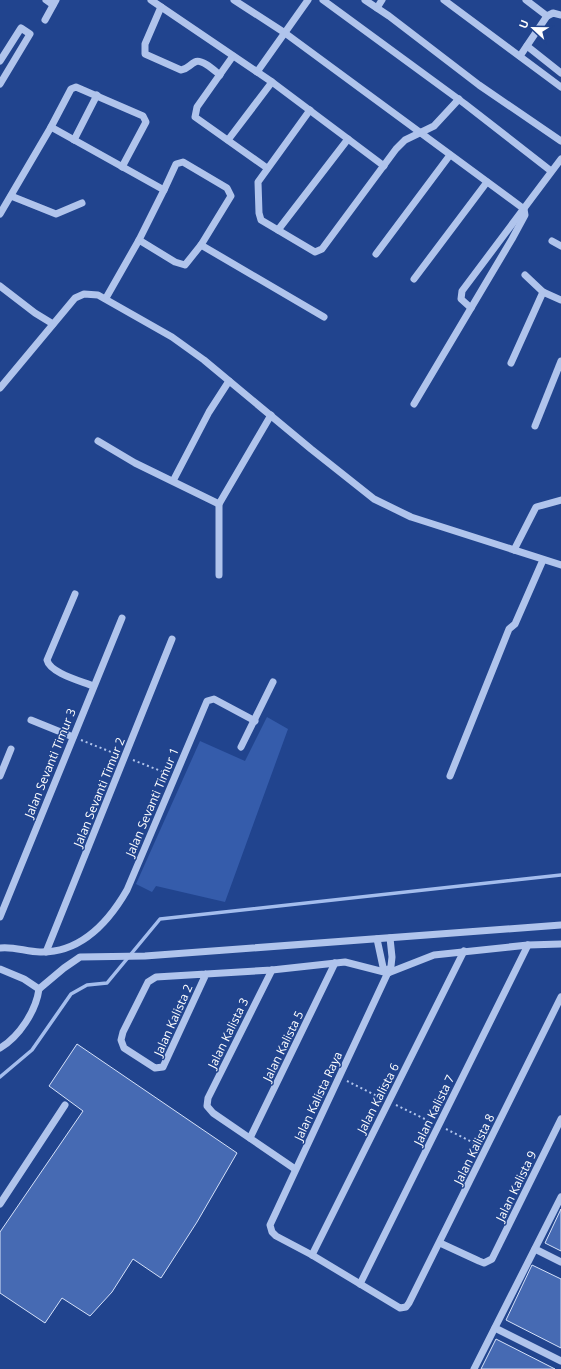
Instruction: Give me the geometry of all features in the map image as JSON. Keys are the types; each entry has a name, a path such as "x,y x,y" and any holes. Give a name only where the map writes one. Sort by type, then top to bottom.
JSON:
{"street":[{"path":"45,20 55,2 46,0"},
{"path":"151,0 272,82 384,166"},
{"path":"234,0 285,33 524,209 526,212 523,220 414,404"},
{"path":"257,72 308,0"},
{"path":"323,0 459,99 551,171"},
{"path":"365,0 479,85 561,141"},
{"path":"377,8 382,0"},
{"path":"444,0 561,87"},
{"path":"526,0 547,16"},
{"path":"161,7 145,44 145,54 181,70 186,69 195,62 200,61 220,74"},
{"path":"520,56 547,16 553,13 561,15"},
{"path":"0,61 21,28 30,34 0,84"},
{"path":"527,46 561,73"},
{"path":"233,56 197,107 194,114 196,118 267,168"},
{"path":"228,140 272,82"},
{"path":"0,214 71,89 78,87 146,118 146,122 122,167"},
{"path":"74,140 97,95"},
{"path":"310,110 267,168 257,185 259,216 262,220 312,251 320,251 405,140 434,126 459,99"},
{"path":"50,127 164,190"},
{"path":"278,230 348,139"},
{"path":"376,254 450,155"},
{"path":"471,308 463,302 460,294 561,159"},
{"path":"106,298 139,240 176,164 181,161 229,190 229,199 201,245 188,263 183,265 139,240"},
{"path":"414,279 487,182"},
{"path":"11,196 56,214 82,203"},
{"path":"552,241 561,246"},
{"path":"201,245 324,318"},
{"path":"525,275 543,292 561,300"},
{"path":"0,286 35,314 53,324"},
{"path":"511,363 543,292"},
{"path":"0,388 75,298 78,296 91,294 106,298 172,337 204,360 374,499 411,516 561,565"},
{"path":"535,426 561,361"},
{"path":"173,481 209,412 229,381"},
{"path":"220,576 219,504 271,415"},
{"path":"98,440 136,463 219,504"},
{"path":"514,550 536,507 561,500"},
{"path":"450,776 509,629 515,624 543,560"},
{"path":"75,594 47,660 48,664 55,670 93,686"},
{"name":"Jalan Sevanti Timur 3","path":"0,917 122,618"},
{"name":"Jalan Sevanti Timur 2","path":"46,952 172,639"},
{"path":"241,747 273,682"},
{"name":"Jalan Sevanti Timur 1","path":"46,952 81,942 103,926 115,911 127,890 207,701 214,699 255,721"},
{"path":"31,720 73,737"},
{"path":"0,776 11,749"},
{"path":"0,1048 22,1027 36,1002 39,989 80,957 145,956 561,925"},
{"name":"Jalan Kalista Raya","path":"312,1255 276,1236 270,1228 295,1169 388,973 392,957 390,938"},
{"path":"377,939 383,967 388,973"},
{"path":"206,974 272,970 335,963 353,964 388,973 434,955 528,945 561,944"},
{"name":"Jalan Kalista 7","path":"360,1284 528,945"},
{"path":"0,948 46,952"},
{"name":"Jalan Kalista 6","path":"312,1255 464,951"},
{"name":"Jalan Kalista 5","path":"250,1138 335,963"},
{"path":"0,969 24,979 39,989"},
{"name":"Jalan Kalista 3","path":"250,1138 213,1113 207,1106 208,1098 272,970"},
{"name":"Jalan Kalista 2","path":"206,974 165,1065 160,1069 155,1068 124,1048 121,1040 123,1032 150,979 156,977 206,974"},
{"name":"Jalan Kalista 8","path":"360,1284 397,1307 403,1308 409,1303 561,997"},
{"path":"0,1204 65,1105"},
{"name":"Jalan Kalista 9","path":"440,1243 479,1261 488,1262 498,1248 561,1119"},
{"path":"250,1138 295,1169"},
{"path":"474,1369 561,1197"},
{"path":"535,1249 561,1262"},
{"path":"312,1255 360,1284"},
{"path":"495,1328 561,1361"}],"path":[{"path":"339,1078 486,1148"}],"shaded area":[{"path":"267,717 288,729 225,902 156,886 152,892 136,884 200,741 245,761"}],"building":[{"path":"77,1044 237,1153 197,1222 161,1278 133,1259 112,1292 90,1316 62,1298 45,1323 0,1293 0,1232 83,1111 49,1086"},
{"path":"561,1209 561,1251 545,1243"},
{"path":"532,1265 561,1279 561,1348 506,1320"},
{"path":"496,1339 555,1369 481,1369"}],"waterway":[{"path":"0,1077 32,1050 71,994 87,985 107,983 160,919 561,875"}]}
